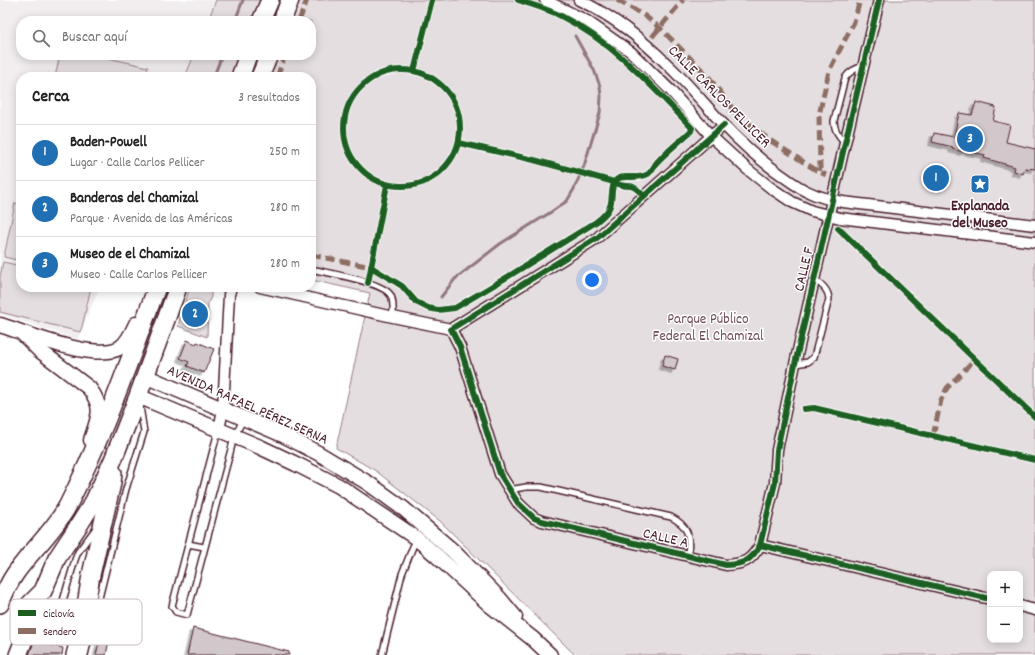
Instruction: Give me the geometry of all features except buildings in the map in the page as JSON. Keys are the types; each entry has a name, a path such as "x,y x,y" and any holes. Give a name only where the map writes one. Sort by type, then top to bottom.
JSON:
{"highway":[{"path":"264,16 270,0"},
{"path":"284,16 290,0"},
{"path":"242,72 246,60"},
{"path":"262,72 267,60"},
{"path":"0,604 10,581 60,519 82,477 94,450 155,292"},
{"path":"35,599 44,591 57,558 94,501 113,460 146,376 176,292"},
{"path":"88,599 104,515 112,483 113,460"},
{"path":"18,655 22,645"},
{"path":"75,655 78,645"}],"main road":[{"path":"0,325 56,344 94,351 115,350 127,342 149,292"},
{"path":"20,331 39,350 89,388 98,401 98,416 88,448 82,477"},
{"name":"AVENIDA RAFAEL PÉREZ SERNA","path":"146,376 290,439 318,453 362,479 404,509 453,551 500,599 533,639"},
{"name":"AVENIDA RAFAEL PÉREZ SERNA","path":"138,396 260,447 339,486 416,538 490,605 533,639 550,655"}],"street":[{"path":"545,0 587,21 631,52 670,90 711,136 747,169 792,202 812,211 840,218 1035,242"},
{"name":"CALLE CARLOS PELLICER","path":"579,0 592,6 637,36 670,66 724,125 768,165 794,184 810,193 832,200 1035,225"},
{"name":"CALLE F","path":"760,546 775,483 777,450 795,364 844,143 879,0"},
{"path":"292,292 393,317 452,329 597,238 724,125"},
{"path":"219,430 223,409 230,292"},
{"name":"CALLE A","path":"452,329 460,347 500,474 518,503 534,518 726,565 738,564 748,560 760,546"},
{"path":"760,546 987,598"},
{"path":"1023,607 1035,610"}],"lane":[{"path":"844,143 834,127 834,121 845,78 849,72 863,66"},
{"path":"316,271 382,287 391,296 393,302 393,317"},
{"path":"795,364 808,362 814,357 827,306 828,293 826,289 814,279"},
{"path":"98,599 126,489 144,432 138,396"},
{"path":"219,430 172,606 176,612 186,614 234,437 243,418"},
{"path":"509,490 526,486 541,487 670,517 680,521 686,529 689,543 688,556"},
{"path":"64,599 78,552 104,515"},
{"path":"382,655 402,574 416,538 424,526"},
{"path":"188,544 204,547"},
{"path":"84,655 87,645"}],"shaded area":[{"path":"0,0 216,0 210,16 16,16 16,60 192,60 187,72 16,72 16,292 98,292 78,338 76,339 0,314"}],"green space":[{"name":"Parque Público Federal El Chamizal","path":"216,0 1035,0 1035,655 575,655 440,521 376,471 336,448 370,293 316,281 316,72 187,72 192,60 316,60 316,16 210,16"},
{"path":"59,60 117,60 148,67 147,72 56,72"},
{"path":"15,203 16,203 16,260 4,257"},
{"path":"3,262 16,265 16,292 90,292 80,332 0,312 0,277"},
{"path":"211,292 211,297 208,303 207,337 178,326 188,293"}],"waterway":[{"path":"237,16 243,0"},
{"path":"441,297 455,279 500,244 567,201 574,189 584,166 600,113 601,97 600,86 594,70 575,36"},
{"path":"216,72 220,60"}],"marked path":[{"path":"301,16 307,0"},
{"path":"617,0 645,16 660,28 708,76 736,113 768,139 826,175"},
{"path":"652,37 683,0"},
{"path":"819,171 819,115 829,71 854,22 860,0"},
{"path":"279,72 283,60"},
{"path":"316,256 371,267"},
{"path":"933,436 941,400 947,388 975,359"}],"cycle path":[{"path":"414,71 432,0"},
{"path":"371,267 402,286 416,302 428,308 438,310 455,308 596,222 609,209 613,186 616,180 622,177 639,177 648,174 657,162 691,131 692,128 647,81 598,39 556,14 518,0"},
{"path":"724,125 597,238 451,329 460,347 500,474 518,503 534,518 726,565 738,564 746,561 753,555 760,545 775,483 777,450 795,364 879,0"},
{"path":"402,70 424,74 443,87 456,106 460,128 456,150 443,169 424,182 402,186 380,182 361,169 348,150 344,128 348,106 361,87 380,74 402,70"},
{"path":"459,143 534,160 614,182 620,185 632,186 644,196"},
{"path":"368,283 387,185"},
{"path":"838,228 1035,417"},
{"path":"804,409 814,408 1035,460"},
{"path":"760,545 987,598"}],"place":[{"name":"Museo de el Chamizal","path":"970,139"},
{"name":"Baden-Powell","path":"936,178"},
{"name":"Explanada del Museo","path":"980,184"},
{"name":"Banderas del Chamizal","path":"195,314"}]}
